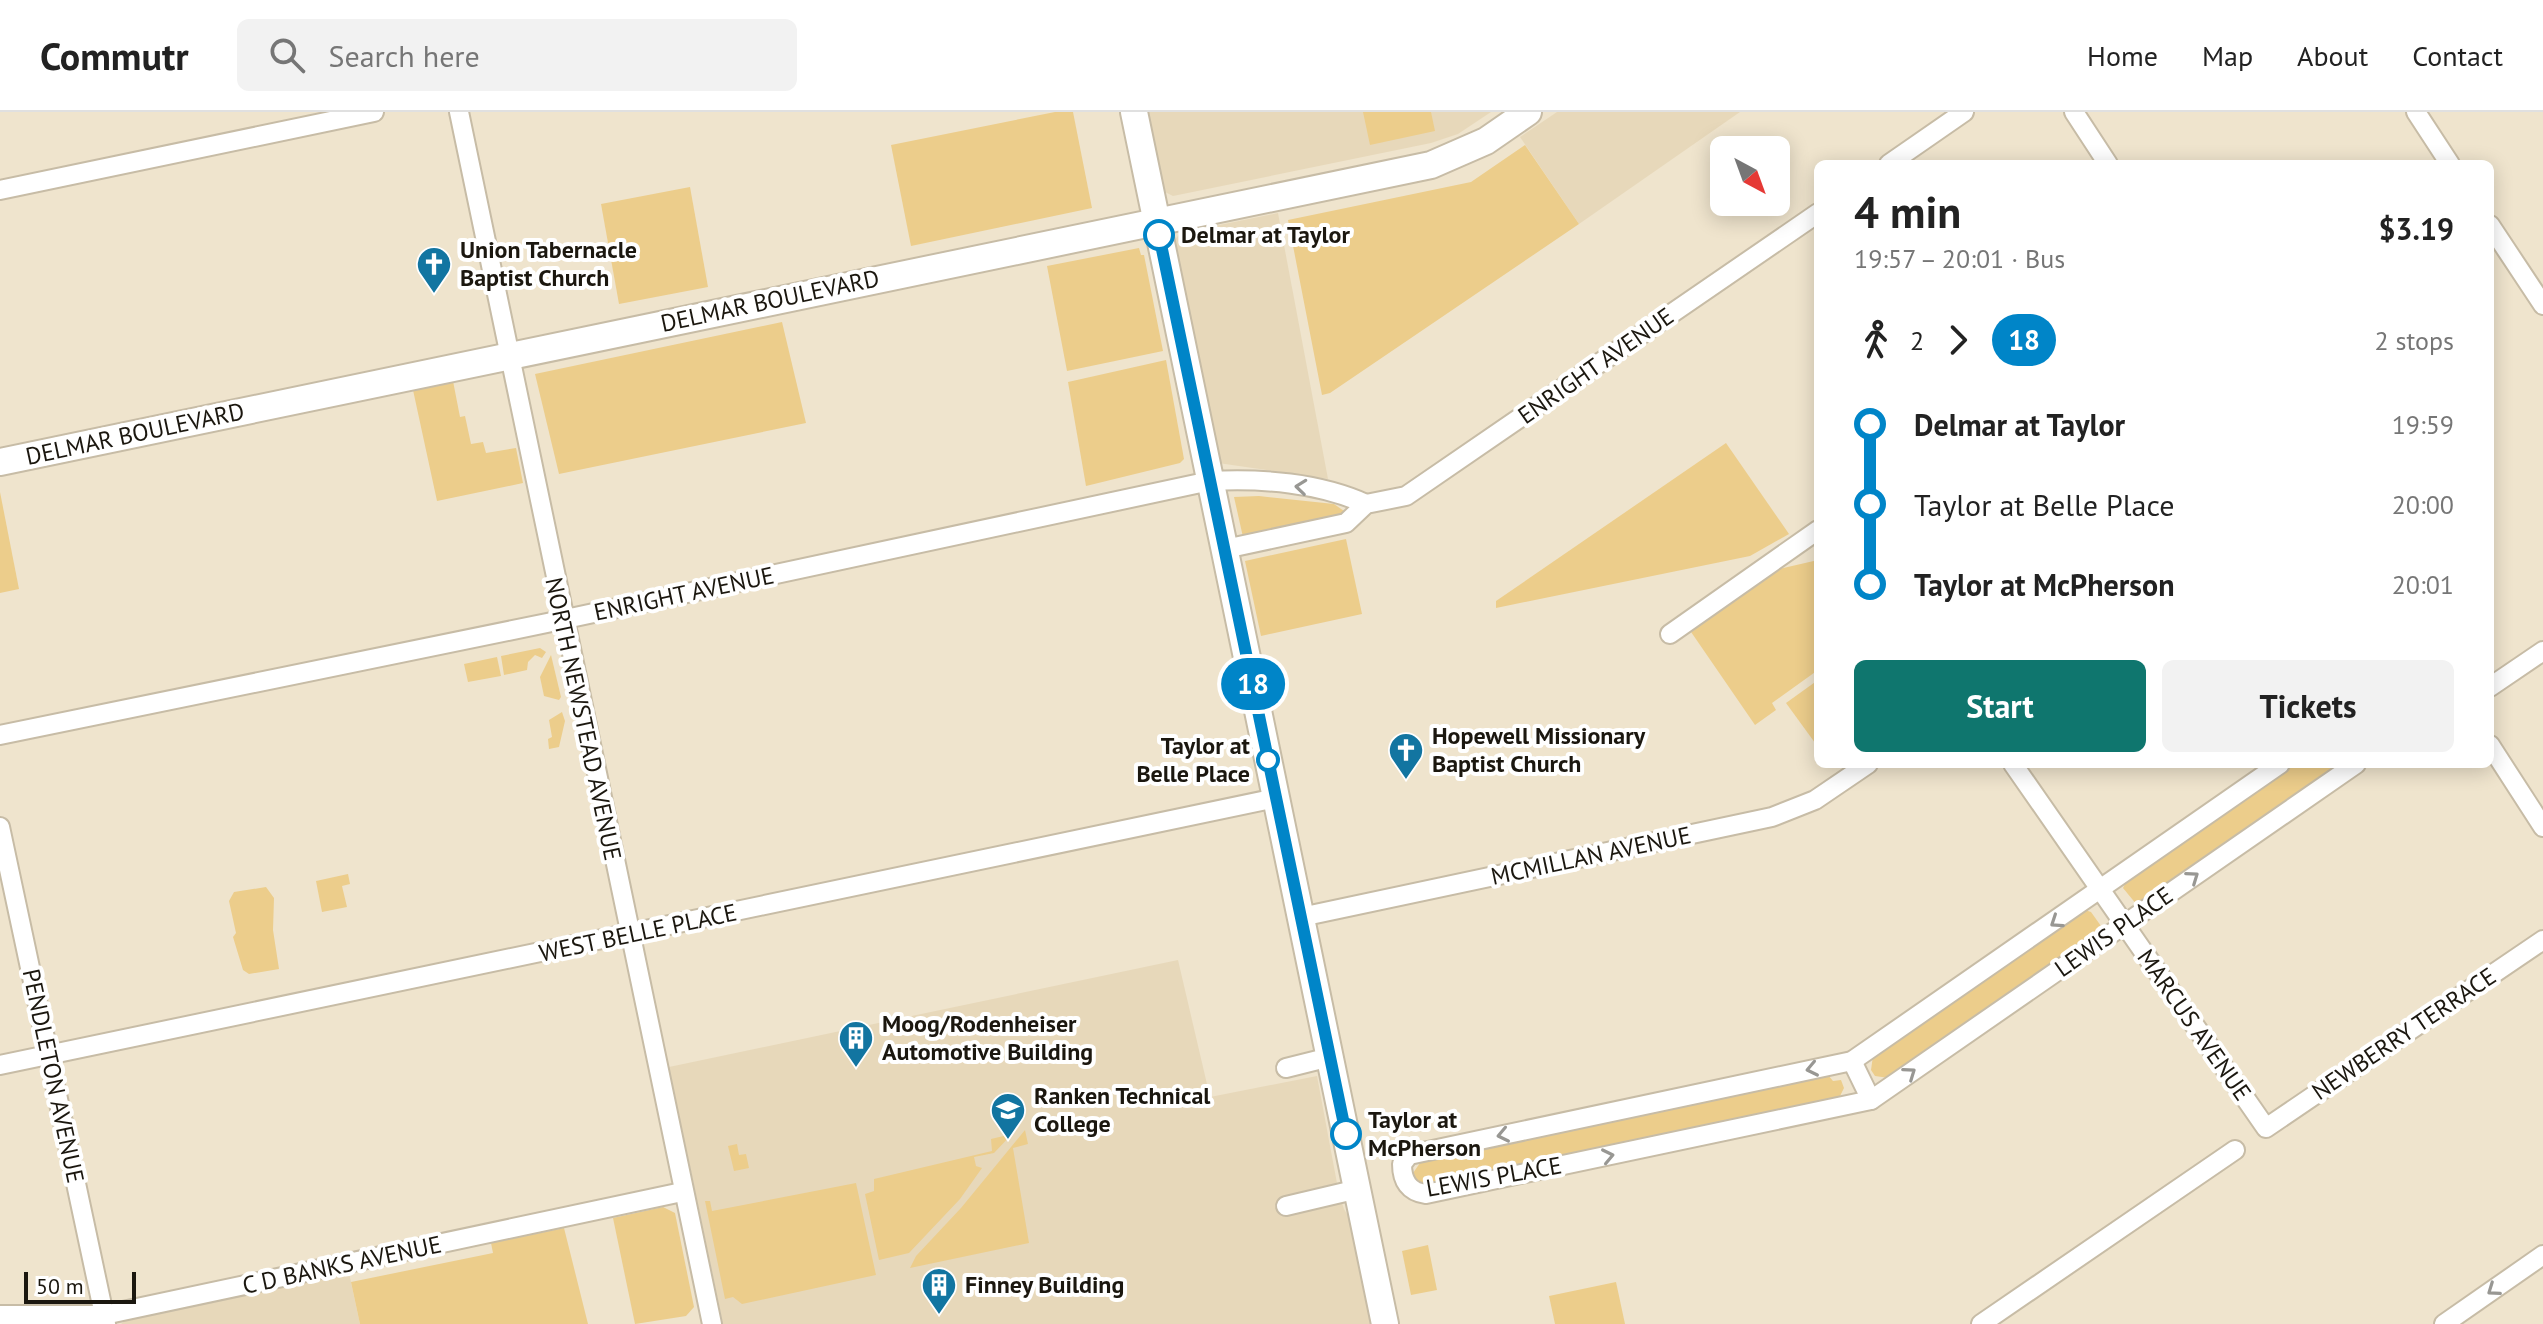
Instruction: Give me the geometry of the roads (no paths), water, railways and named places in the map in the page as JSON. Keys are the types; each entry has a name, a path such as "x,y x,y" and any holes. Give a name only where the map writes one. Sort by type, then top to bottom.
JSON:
{"main road":[{"path":"1134,112 1385,1324"},
{"name":"DELMAR BOULEVARD","path":"0,462 1156,219 1431,165 1486,141 1528,112"}],"street":[{"path":"0,190 374,112"},
{"name":"NORTH NEWSTEAD AVENUE","path":"459,112 507,357 712,1324"},
{"path":"1895,160 1964,112"},
{"path":"2074,112 2105,160"},
{"path":"2416,112 2447,160"},
{"name":"ENRIGHT AVENUE","path":"1225,549 1346,523 1366,504 1406,496 1814,216"},
{"path":"2494,231 2543,305"},
{"name":"ENRIGHT AVENUE","path":"0,735 562,620 1210,481 1232,480 1335,490 1366,504"},
{"path":"1670,634 1814,533"},
{"path":"2494,684 2543,651"},
{"path":"2494,751 2543,827"},
{"name":"MCMILLAN AVENUE","path":"1301,917 1772,817 1815,800 1862,768"},
{"name":"MARCUS AVENUE","path":"2016,768 2266,1128"},
{"name":"LEWIS PLACE","path":"2274,768 1852,1061 1409,1155 1402,1164 1402,1176 1410,1188 1426,1194 1871,1100 2350,768"},
{"name":"WEST BELLE PLACE","path":"0,1065 1276,798"},
{"name":"PENDLETON AVENUE","path":"0,827 105,1319"},
{"name":"NEWBERRY TERRACE","path":"2266,1128 2543,940"},
{"path":"1286,1068 1330,1057"},
{"path":"1852,1061 1871,1100"},
{"path":"1981,1324 2235,1150"},
{"path":"1286,1206 1358,1189"},
{"name":"C D BANKS AVENUE","path":"0,1315 105,1319 682,1192"},
{"path":"2444,1324 2543,1255"}],"place":[{"name":"Delmar at Taylor","path":"1159,235"},
{"name":"Union Tabernacle Baptist Church","path":"434,295"},
{"name":"Taylor at Belle Place","path":"1268,760"},
{"name":"Hopewell Missionary Baptist Church","path":"1406,781"},
{"name":"Moog/Rodenheiser Automotive Building","path":"856,1069"},
{"name":"Taylor at McPherson","path":"1346,1134"},
{"name":"Ranken Technical College","path":"1008,1141"},
{"name":"Finney Building","path":"939,1316"}]}
